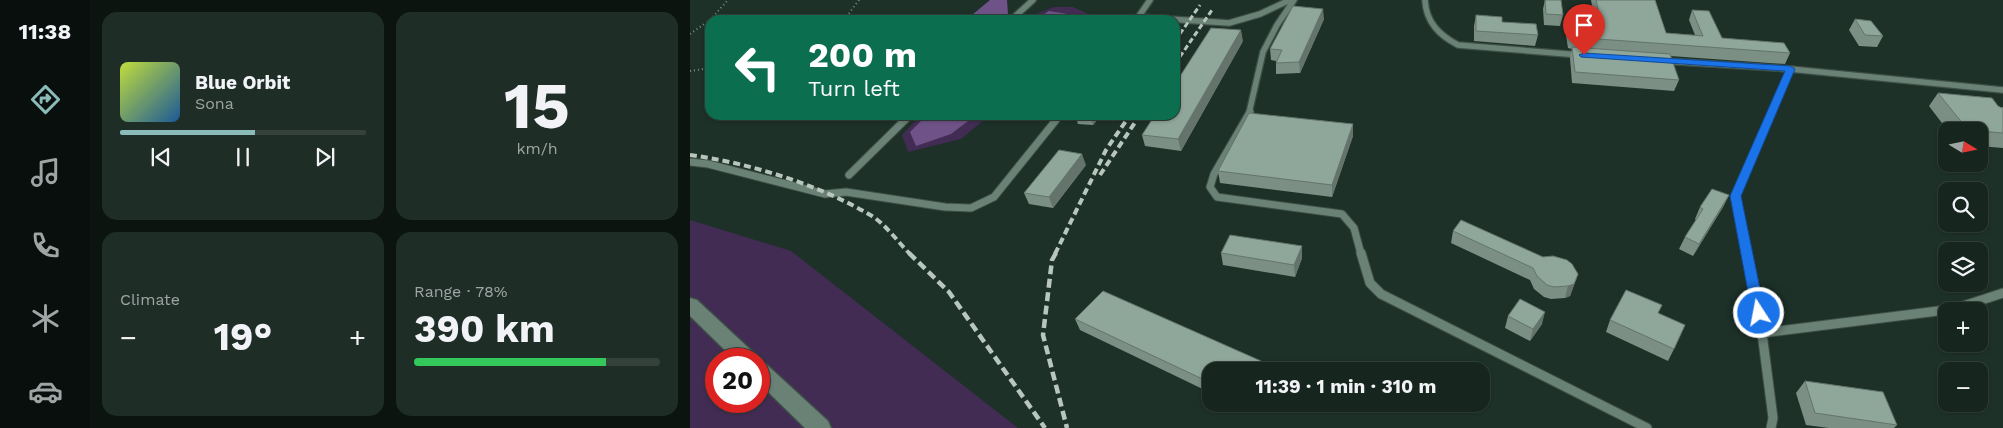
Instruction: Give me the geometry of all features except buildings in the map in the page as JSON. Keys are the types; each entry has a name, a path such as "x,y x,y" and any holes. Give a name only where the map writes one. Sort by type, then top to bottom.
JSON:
{"street":[{"path":"690,305 735,348"},
{"path":"770,380 820,428"}],"lane":[{"path":"1016,15 1033,0"},
{"path":"1139,15 1150,0"},
{"path":"1180,20 1229,23 1260,14 1292,0"},
{"path":"1292,0 1263,52 1251,110 1214,174 1210,186 1217,197 1342,214 1354,228 1370,283 1381,294 1648,428"},
{"path":"1425,0 1431,25 1444,39 1458,45 1586,56"},
{"path":"1654,60 1790,69 2003,90"},
{"path":"1771,428 1773,418 1762,333 1736,196 1790,69"},
{"path":"1969,87 1975,94"},
{"path":"849,175 905,120"},
{"path":"690,162 708,164 825,194 846,192 945,207 971,208 994,197 1056,120"},
{"path":"1762,333 1954,309 2003,293"}],"path":[{"path":"714,15 728,0"},
{"path":"848,15 859,0"},
{"path":"690,34 705,24"},
{"path":"690,71 705,69"}],"shaded area":[{"path":"990,0 1007,0 1007,15 972,15"},
{"path":"1054,7 1073,7 1091,15 1035,15"},
{"path":"1049,11 1074,15 1043,15"},
{"path":"916,120 984,120 961,139 908,152 902,135"},
{"path":"922,120 969,120 951,134 916,146 910,132"},
{"path":"690,220 791,251 1018,428 690,428"}],"railway":[{"path":"1180,34 1200,5"},
{"path":"1180,57 1212,10"},
{"path":"1055,254 1106,150 1127,120"},
{"path":"1100,175 1137,120"},
{"path":"690,155 760,170 807,185 830,195 872,216 910,254"},
{"path":"1056,253 1052,260 1043,335 1067,428"},
{"path":"910,254 949,292 1045,428"}],"route":[{"path":"1584,55 1790,69 1736,196 1759,313"}]}
